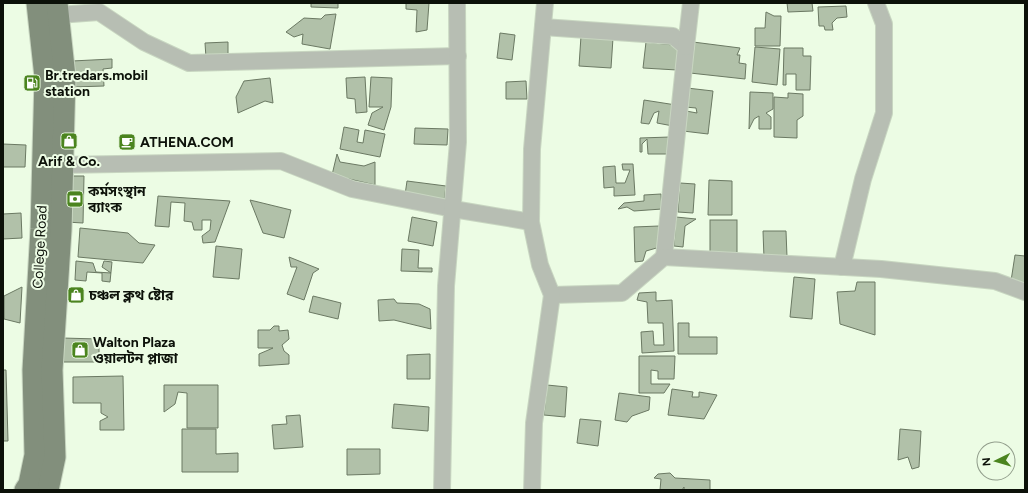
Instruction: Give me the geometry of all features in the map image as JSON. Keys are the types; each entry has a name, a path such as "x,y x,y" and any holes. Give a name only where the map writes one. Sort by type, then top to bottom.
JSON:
{"main road":[{"name":"College Road","path":"25,490 29,484 35,455 33,370 41,229 45,77 37,3"},
{"name":"College Road","path":"48,490 54,456 52,370 61,230 64,77 57,9"}],"street":[{"path":"442,490 446,286 458,142 457,3"},
{"path":"532,490 534,424 552,295 540,266 531,222 532,149 545,3"},
{"path":"552,295 622,293 664,257 690,3"},
{"path":"842,267 863,179 884,113 884,24 876,3"},
{"path":"57,9 99,12 144,42 189,63 458,56"},
{"path":"543,27 673,36 686,47"},
{"path":"62,165 281,161 352,189 453,209 531,222"},
{"path":"664,257 881,269 995,281 1025,292"}],"building":[{"path":"311,3 338,3 338,8 311,7"},
{"path":"406,3 429,3 427,30 416,32 417,10 406,9"},
{"path":"787,3 812,3 813,11 788,12"},
{"path":"846,6 847,17 837,18 832,23 833,30 825,30 824,26 819,26 818,7"},
{"path":"766,12 774,16 781,16 780,46 755,46 755,28 765,28"},
{"path":"336,14 330,49 302,44 303,34 294,37 286,32 304,18 321,19 325,15"},
{"path":"500,33 515,35 512,60 497,58"},
{"path":"581,36 613,38 611,68 579,66"},
{"path":"228,42 228,57 206,58 205,43"},
{"path":"646,42 673,45 677,48 679,53 677,70 643,68"},
{"path":"693,42 740,48 737,55 740,55 739,63 746,64 745,79 690,73"},
{"path":"755,47 780,49 777,85 752,82"},
{"path":"784,48 803,48 803,56 811,56 810,90 796,90 796,74 786,74 786,85 783,85"},
{"path":"112,59 112,68 103,69 104,86 73,87 72,61"},
{"path":"365,77 367,112 356,113 355,99 347,98 346,78"},
{"path":"371,77 392,78 391,107 384,130 368,125 372,113 383,107 369,107"},
{"path":"270,78 273,103 265,101 238,113 236,97 244,81"},
{"path":"526,81 527,99 506,99 506,82"},
{"path":"687,88 713,91 708,134 683,131 686,111 697,113 696,108 685,107"},
{"path":"750,92 773,93 773,109 766,113 771,117 771,129 759,129 759,116 754,119 749,129"},
{"path":"788,93 803,94 803,116 797,120 797,138 774,137 774,97 788,98"},
{"path":"644,100 676,105 673,126 657,123 659,111 654,113 649,124 641,123"},
{"path":"344,127 359,130 357,142 363,143 365,130 385,134 380,157 340,149"},
{"path":"415,128 448,129 447,145 414,144"},
{"path":"670,137 670,154 648,154 647,139 642,144 642,152 640,152 640,138"},
{"path":"3,144 26,145 25,167 3,167"},
{"path":"337,154 340,162 364,166 375,162 375,185 332,175"},
{"path":"622,164 633,164 635,195 614,196 614,187 604,188 603,167 615,166 616,183 625,183 630,170 623,170"},
{"name":"কর্মসংস্থান ব্যাংক","path":"66,176 84,176 83,223 66,222"},
{"path":"709,180 732,181 732,215 708,215"},
{"path":"407,181 446,186 444,201 405,195"},
{"path":"680,183 695,184 693,213 678,212"},
{"path":"661,194 662,209 634,211 627,207 618,209 624,203 644,201 644,195"},
{"path":"158,196 230,201 215,242 203,243 202,236 210,230 211,220 202,220 202,230 194,230 192,222 184,221 185,203 171,202 169,227 155,226"},
{"path":"250,200 291,210 284,238 263,233"},
{"path":"21,213 22,238 3,239 3,214"},
{"path":"412,217 437,222 433,246 408,241"},
{"path":"676,217 696,219 685,226 683,247 674,246"},
{"path":"710,220 737,220 737,255 710,255"},
{"path":"659,226 660,247 646,251 643,261 635,262 634,227"},
{"path":"80,228 128,233 139,243 155,245 143,263 78,257"},
{"path":"763,231 786,231 787,257 764,258"},
{"path":"216,246 242,249 239,279 213,277"},
{"path":"402,249 419,250 418,268 432,268 432,272 401,271"},
{"path":"1015,255 1025,256 1025,283 1011,281"},
{"path":"289,257 319,269 313,273 304,300 287,294 297,267 291,267"},
{"path":"76,261 93,263 96,272 111,273 110,282 102,281 102,273 87,272 86,281 75,280"},
{"path":"104,261 112,262 111,273 102,267"},
{"path":"794,277 815,279 812,319 790,317"},
{"path":"857,282 875,282 875,335 840,324 837,292 855,291"},
{"path":"22,287 20,323 4,319 4,296"},
{"path":"656,292 656,301 672,300 674,351 642,353 641,332 653,331 654,345 664,345 663,323 648,323 647,302 637,300 639,293"},
{"path":"313,296 341,303 338,319 309,312"},
{"path":"394,299 397,303 419,304 430,309 431,329 394,320 379,321 378,300"},
{"path":"678,323 689,323 689,337 717,337 717,354 678,354"},
{"path":"274,326 279,326 279,331 288,330 289,339 282,345 284,351 289,355 289,364 259,366 259,354 273,348 258,348 258,330 270,330"},
{"name":"Walton Plaza ওয়ালটন প্লাজা","path":"62,338 99,339 99,362 62,362"},
{"path":"430,354 430,379 407,379 407,355"},
{"path":"639,356 675,356 674,379 658,379 658,371 651,370 651,384 670,384 664,393 639,393"},
{"path":"3,370 6,370 8,441 3,441"},
{"path":"123,376 124,430 100,430 100,421 108,417 101,413 101,403 73,403 73,377"},
{"path":"164,385 218,385 218,428 187,428 187,393 178,392 175,404 164,412"},
{"path":"547,385 567,387 565,417 544,415"},
{"path":"672,389 693,392 692,397 699,397 699,392 717,395 704,419 668,415"},
{"path":"619,393 650,397 649,410 632,416 627,422 615,420"},
{"path":"394,404 429,407 428,431 392,428"},
{"path":"300,415 303,447 274,449 272,425 287,424 286,416"},
{"path":"580,419 601,421 598,446 577,443"},
{"path":"182,429 216,429 216,454 238,453 238,472 182,472"},
{"path":"900,429 921,431 919,467 912,469 908,457 898,460"},
{"path":"347,449 380,449 380,474 347,475"},
{"path":"670,473 675,478 710,480 710,490 684,490 684,487 682,490 660,490 661,479 654,478 658,474"}],"place":[{"name":"Br.tredars.mobil station","path":"32,83"},
{"name":"Arif & Co.","path":"69,141"},
{"name":"ATHENA.COM","path":"127,142"},
{"name":"কর্মসংস্থান ব্যাংক","path":"75,199"},
{"name":"চঞ্চল ক্লথ ষ্টোর","path":"76,295"},
{"name":"Walton Plaza ওয়ালটন প্লাজা","path":"80,350"}]}
